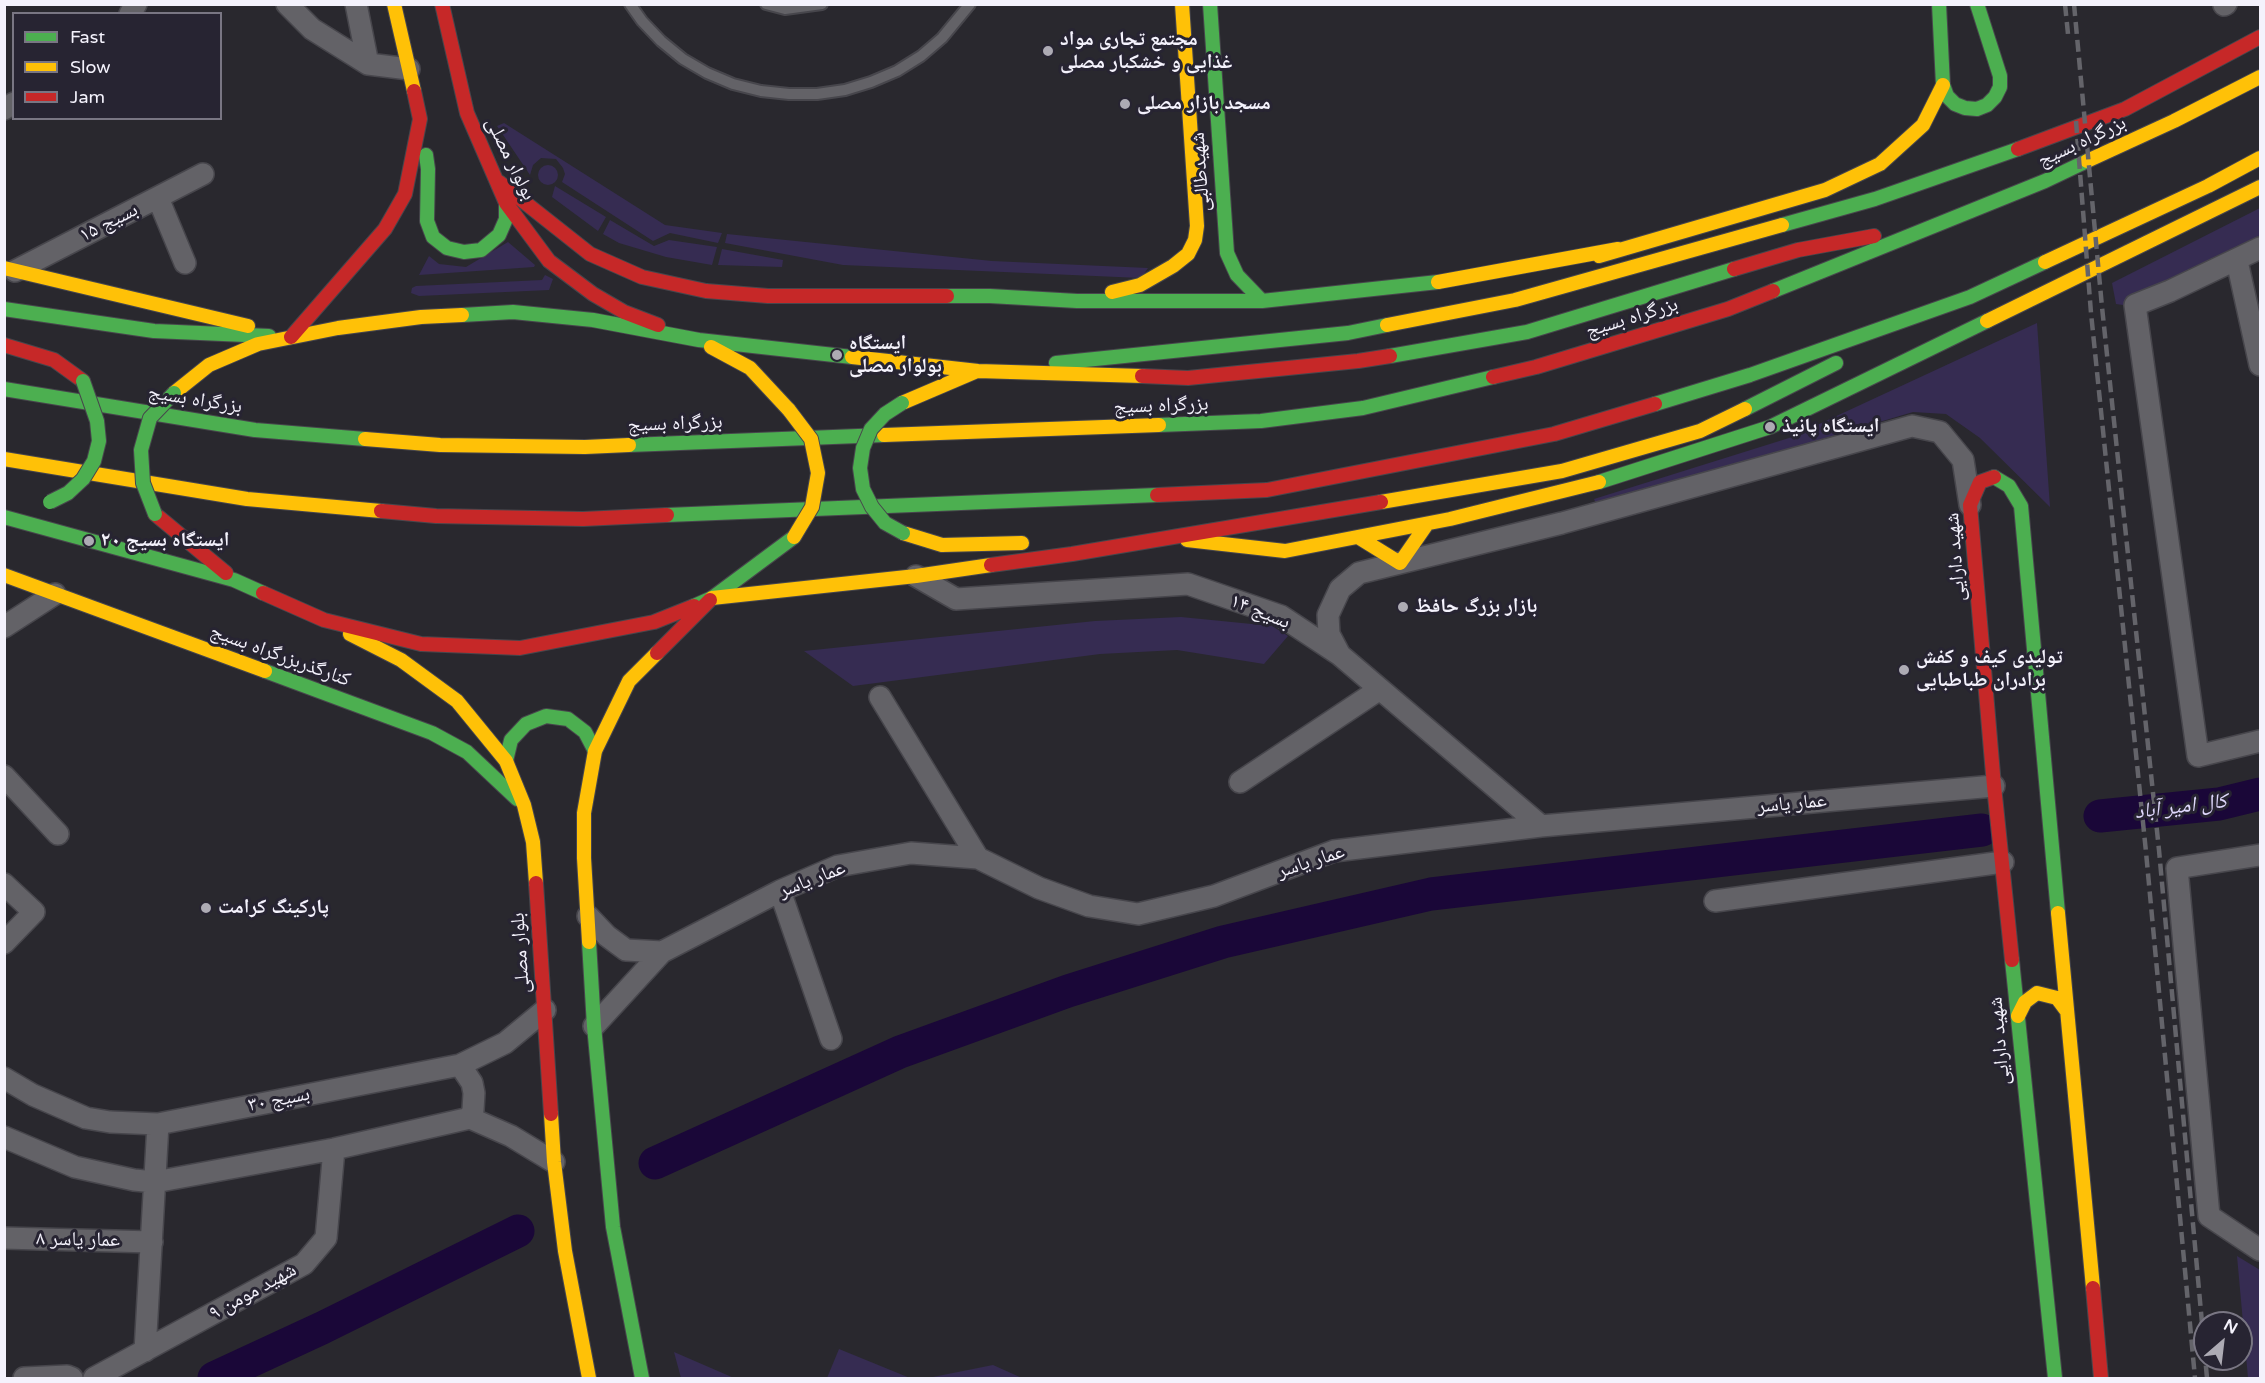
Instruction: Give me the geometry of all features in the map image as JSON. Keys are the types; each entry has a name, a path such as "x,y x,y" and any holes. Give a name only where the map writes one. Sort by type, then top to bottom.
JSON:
{"main road":[{"path":"394,4 420,119 428,169 427,221 433,237 447,248 464,252 481,250 499,235 506,219 506,203"},
{"name":"بولوار مصلی","path":"442,4 467,113 506,203 549,261 592,294 624,312 699,340"},
{"name":"شهیدطالبی","path":"1182,4 1197,226"},
{"name":"شهیدطالبی","path":"1210,4 1227,253 1238,275 1262,301"},
{"path":"1939,4 1943,85 1947,96 1955,104 1977,109 1987,105 1995,97 2000,87 2000,76 1977,4"},
{"path":"1072,554 1039,543 942,545 903,533 885,523 872,507 863,489 860,468 863,448 871,429 885,414 902,403 978,370 1348,333 1438,317 1515,300 1875,199 2125,109 2260,37"},
{"name":"بزرگراه بسیج","path":"4,389 255,430 440,445 585,447 1261,421 1364,408 1536,367 1728,309 1940,225 2056,176 2174,121 2260,77"},
{"path":"1394,308 1438,317 1618,249 1825,190 1880,164 1923,125 1943,85"},
{"path":"291,337 386,229 405,194 420,119"},
{"path":"1866,348 2208,186 2260,158"},
{"path":"494,177 590,254 642,277 706,291 768,296 990,296 1077,301 1262,301 1420,285 1618,249"},
{"path":"1170,538 1284,551 1426,524 1609,479 1770,426 2260,187"},
{"path":"234,580 155,514 142,483 141,450 150,418 174,393 209,365 258,344 291,337 421,317 513,312 593,320 699,340 978,370 1188,378 1358,361 1527,332 1798,250 1940,225"},
{"path":"1077,301 1140,285 1173,266 1188,254 1195,240 1197,226"},
{"path":"1197,226 1199,235 1213,240 1219,237 1224,229"},
{"path":"10,269 291,337"},
{"path":"1329,294 1372,303"},
{"path":"4,459 247,499 436,516 584,519 1267,490 1554,434 1750,375 1970,297"},
{"path":"4,309 154,331 291,337"},
{"path":"642,1378 613,1227 594,1026 584,858 584,813 595,751 629,681 712,598 794,537 812,507 818,473 811,439 789,410 750,368 699,340"},
{"path":"4,345 54,360 83,381 97,421 99,441 94,461 83,479 68,493 44,502"},
{"path":"4,518 234,580 324,620 421,644 520,648 654,622 712,598 916,576 1072,554 1562,471 1700,431 1845,359"},
{"name":"شهید دارایی","path":"2055,1378 1994,786 1970,505 1980,482 1994,477 2009,486 2021,506 2101,1378"},
{"path":"1358,537 1400,562 1426,524"},
{"name":"کنارگذربزرگراه بسیج","path":"4,575 432,733 466,752 524,805"},
{"name":"بلوار مصلی","path":"324,620 401,660 458,701 506,761 524,805 533,842 554,1162 565,1251 589,1378"},
{"path":"506,761 512,740 526,724 546,716 568,719 585,732 595,751"},
{"path":"2018,1016 2025,1002 2037,993 2057,998 2066,1010"}],"street":[{"path":"288,4 312,29 368,64 409,69"},
{"path":"356,4 368,64"},
{"name":"بسیج ۱۵","path":"10,269 203,174"},
{"path":"158,198 185,263"},
{"path":"2260,248 2236,261 2135,305 2198,756 2260,741"},
{"path":"2236,261 2260,365"},
{"path":"1340,656 1329,633 1328,615 1340,589 1359,573 1562,523 1912,426 1940,432 1963,460 1970,505"},
{"name":"بسیج ۱۴","path":"916,576 956,599 1188,584 1281,616 1340,656 1541,826"},
{"path":"4,627 55,594"},
{"path":"1240,782 1380,689"},
{"path":"880,697 978,858"},
{"path":"4,776 58,834"},
{"name":"عمار یاسر","path":"662,952 780,891 838,866 911,853 978,858 1039,888 1089,906 1138,914 1214,896 1334,851 1541,826 1994,786"},
{"path":"2260,855 2177,868 2209,1216 2260,1250"},
{"path":"1715,902 2003,862"},
{"path":"4,884 34,912 4,943"},
{"path":"780,891 831,1038"},
{"path":"588,916 607,936 626,950 662,952"},
{"path":"594,1026 662,952"},
{"name":"بسیج ۳۰","path":"4,1078 33,1095 86,1118 110,1122 158,1124 460,1065 505,1043 545,1010"},
{"path":"460,1065 472,1083 474,1093 470,1118"},
{"path":"4,1137 75,1167 155,1182 334,1149 470,1118 511,1136 554,1162"},
{"path":"145,1351 158,1124"},
{"name":"شهید مومن ۹","path":"94,1378 304,1264 326,1238 334,1149"},
{"name":"عمار یاسر ۸","path":"4,1239 152,1242"},
{"path":"24,1378 67,1376 72,1378"}],"lane":[{"path":"630,4 661,41 683,59 734,84 760,91 789,94 817,94 844,90 897,71 921,56 942,38 970,4"},
{"path":"766,4 785,9 822,4"}],"shaded area":[{"path":"504,123 665,225 722,233 718,243 670,233 653,241 562,182 565,174 556,159 541,158 533,165 530,175 497,126"},
{"path":"548,165 555,168 558,175 555,182 548,185 541,182 538,175 541,168"},
{"path":"555,186 606,217 598,231 552,197"},
{"path":"2260,208 2260,236 2130,306 2116,304 2112,283"},
{"path":"610,220 654,246 669,240 717,247 712,265 666,257 619,243 603,234"},
{"path":"727,234 992,261 1148,268 1141,278 843,265 725,243"},
{"path":"508,242 535,265 534,267 419,275 429,256 439,264 466,267"},
{"path":"722,249 783,260 782,267 718,265"},
{"path":"545,275 553,279 549,290 419,296 411,293 412,288 416,286 542,280"},
{"path":"2037,323 2050,507 1980,438 1946,414 1913,412 1597,506 1594,499 1789,438"},
{"path":"1181,617 1272,626 1288,636 1264,664 1177,650 1100,654 853,686 804,651 1095,621"},
{"path":"2237,1256 2260,1270 2260,1378 2248,1378 2247,1371 2253,1371 2253,1311 2242,1311"},
{"path":"839,1349 910,1378 827,1378"},
{"path":"674,1352 734,1378 681,1378"},
{"path":"993,1365 1022,1378 928,1378"}],"waterway":[{"name":"کال امیر آباد","path":"2100,816 2219,804 2260,794"},
{"path":"655,1163 900,1052 1068,991 1223,942 1431,894 1982,830"},
{"path":"214,1378 322,1328 518,1231"}],"railway":[{"path":"2065,4 2068,34"},
{"path":"2074,4 2102,307 2159,850 2207,1378"},
{"path":"2076,121 2091,313 2146,852 2195,1378"}],"traffic: fast":[{"path":"1210,4 1227,253 1237,275 1262,301"},
{"path":"1939,4 1943,85 1947,96 1955,104 1977,109 1987,105 1995,97 2000,87 2000,76 1977,4"},
{"path":"1782,225 1875,199 2018,149"},
{"path":"426,155 427,221 433,237 447,248 464,252 481,250 499,235 506,219 506,203"},
{"path":"1773,291 2045,181 2087,161"},
{"path":"1655,404 1750,375 1970,297 2045,262"},
{"path":"1390,356 1527,332 1734,269"},
{"path":"947,296 1077,301 1262,301 1438,282"},
{"path":"4,309 154,331 269,336"},
{"path":"462,315 513,312 593,320 699,340 852,357"},
{"path":"1599,482 1770,427 1987,321"},
{"path":"1056,363 1348,333 1387,325"},
{"path":"1745,409 1836,363"},
{"path":"1159,425 1261,421 1363,408 1493,377"},
{"path":"50,502 68,493 83,479 94,461 99,441 97,421 83,381"},
{"path":"4,389 255,430 365,439"},
{"path":"155,514 143,483 141,450 150,418 174,393"},
{"path":"902,403 885,414 871,429 863,448 860,468 863,489 872,507 885,523 903,533"},
{"path":"629,445 884,435"},
{"path":"1994,477 2009,486 2021,506 2058,913"},
{"path":"667,515 1157,495"},
{"path":"4,517 234,580 263,593"},
{"path":"694,606 712,598 794,537"},
{"path":"265,671 432,733 467,752 517,799"},
{"path":"506,761 511,740 526,724 546,716 568,719 585,732 595,751"},
{"path":"589,942 594,1026 613,1227 642,1378"},
{"path":"2012,960 2055,1378"}],"traffic: slow":[{"path":"394,4 414,91"},
{"path":"1112,292 1140,285 1173,266 1188,254 1195,240 1197,226 1182,4"},
{"path":"2087,161 2174,121 2260,77"},
{"path":"1599,256 1825,190 1880,164 1923,125 1943,85"},
{"path":"2045,262 2208,186 2260,158"},
{"path":"1987,321 2260,187"},
{"path":"1387,325 1515,300 1782,225"},
{"path":"1438,282 1618,249"},
{"path":"4,268 248,326"},
{"path":"174,393 209,365 258,344 338,328 421,317 462,315"},
{"path":"711,347 750,368 789,410"},
{"path":"852,357 978,371 1142,376"},
{"path":"902,403 977,371"},
{"path":"1381,502 1562,471 1700,431 1745,409"},
{"path":"789,410 811,439 818,473 812,507 794,537"},
{"path":"884,435 1159,425"},
{"path":"365,439 440,445 585,447 629,445"},
{"path":"4,459 247,499 381,511"},
{"path":"1187,540 1285,551 1450,519 1599,482"},
{"path":"1358,537 1400,563 1427,524"},
{"path":"903,533 942,545 1022,543"},
{"path":"712,598 916,576 991,565"},
{"path":"4,575 265,671"},
{"path":"350,634 401,660 457,701 506,761 524,805 533,842 536,883"},
{"path":"589,942 584,813 595,751 629,681 657,653"},
{"path":"2058,913 2093,1288"},
{"path":"2018,1016 2025,1002 2037,993 2057,998 2066,1010"},
{"path":"551,1114 554,1162 565,1251 589,1378"}],"traffic: jam":[{"path":"442,4 467,113 506,203 549,261 593,294 624,312 658,325"},
{"path":"2018,149 2125,109 2260,37"},
{"path":"291,337 385,229 405,194 420,119 414,91"},
{"path":"499,182 590,254 642,277 706,291 768,296 947,296"},
{"path":"1734,269 1798,250 1874,236"},
{"path":"1493,377 1536,367 1728,309 1773,291"},
{"path":"4,345 54,360 83,381"},
{"path":"1142,376 1188,378 1390,356"},
{"path":"1157,495 1267,490 1554,434 1655,404"},
{"path":"1994,477 1980,482 1970,505 1994,786 2012,960"},
{"path":"991,565 1072,554 1381,502"},
{"path":"381,511 436,516 583,519 667,515"},
{"path":"155,514 226,573"},
{"path":"263,593 324,620 421,644 520,648 654,622 694,606"},
{"path":"657,653 710,600"},
{"path":"536,883 551,1114"},
{"path":"2093,1288 2101,1378"}],"place":[{"name":"مجتمع تجاری مواد غذایی و خشکبار مصلی","path":"1048,51"},
{"name":"مسجد بازار مصلی","path":"1125,104"},
{"name":"ایستگاه بولوار مصلی","path":"837,355"},
{"name":"ایستگاه پانیذ","path":"1770,427"},
{"name":"ایستگاه بسیج ۲۰","path":"89,541"},
{"name":"بازار بزرگ حافظ","path":"1403,607"},
{"name":"تولیدی کیف و کفش برادران طباطبایی","path":"1904,670"},
{"name":"پارکینگ کرامت","path":"206,908"}]}
